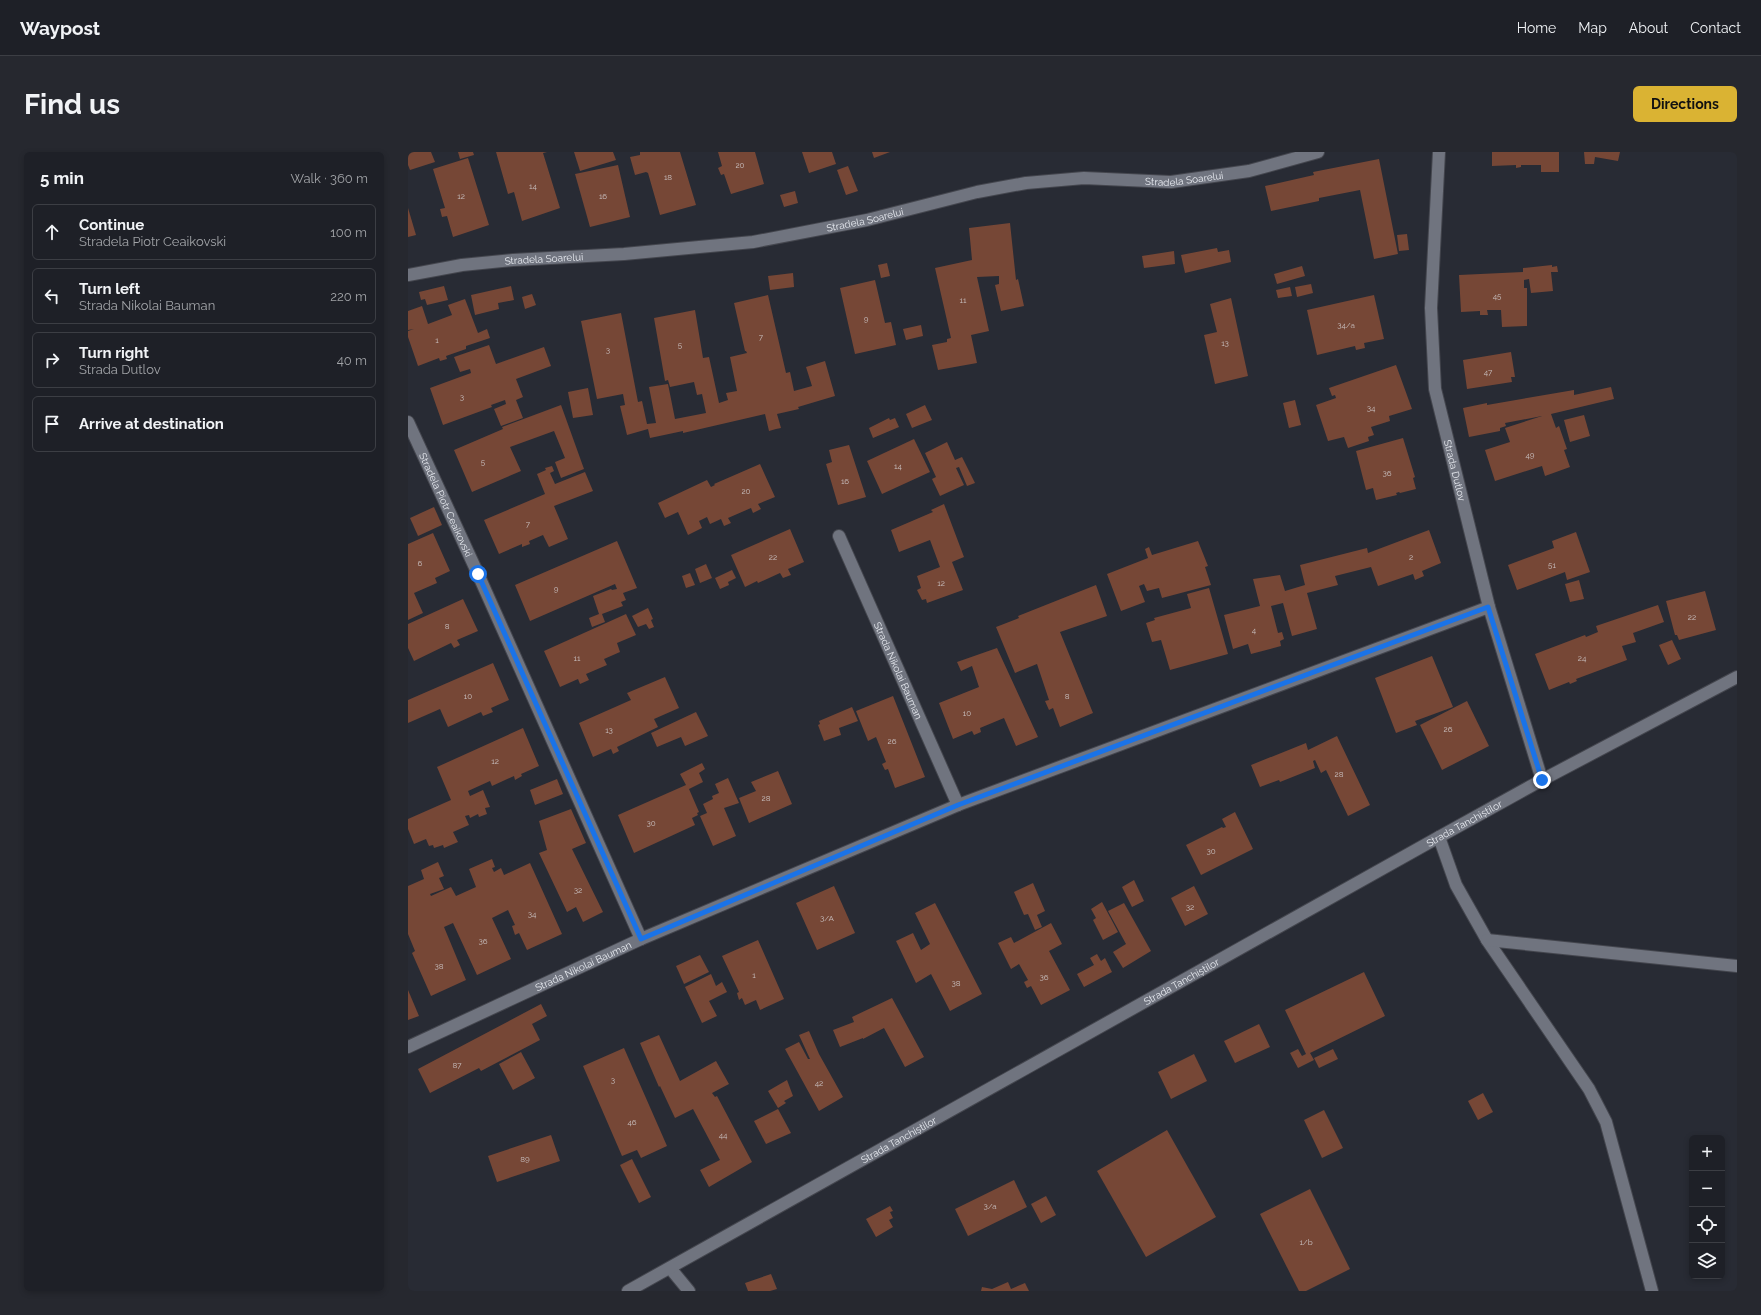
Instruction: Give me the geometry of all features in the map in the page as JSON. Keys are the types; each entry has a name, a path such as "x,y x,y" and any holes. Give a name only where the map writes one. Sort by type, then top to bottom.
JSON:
{"street":[{"name":"Stradela Soarelui","path":"408,275 462,265 514,260 624,254 753,242 867,220 977,192 1026,183 1084,178 1171,182 1249,171 1318,152"},
{"name":"Strada Dutlov","path":"1439,152 1431,308 1435,389 1488,607 1542,780"},
{"name":"Stradela Piotr Ceaikovski","path":"408,422 478,574 641,939"},
{"name":"Strada Nikolai Bauman","path":"839,536 958,805"},
{"name":"Strada Nikolai Bauman","path":"408,1047 641,939 958,805 1488,607"},
{"name":"Strada Tanchiștilor","path":"628,1291 1439,837 1542,780 1737,677"},
{"path":"1439,837 1456,885 1487,940 1589,1089 1606,1122 1652,1291"},
{"path":"1487,940 1737,966"},
{"path":"670,1268 689,1291"}],"building":[{"path":"408,152 431,152 435,162 410,170 408,165"},
{"path":"458,152 473,152 474,155 460,159"},
{"path":"496,152 547,152 543,153 560,208 522,221 514,192 508,194"},
{"path":"574,152 613,152 616,160 580,171"},
{"path":"640,152 680,152 696,205 660,215 648,173 646,172 635,175 630,157 640,155"},
{"path":"718,152 755,152 764,184 731,194 724,174 721,175 718,168 722,166"},
{"path":"802,152 832,152 836,164 809,173"},
{"path":"872,152 890,152 874,158"},
{"path":"1492,152 1559,152 1559,172 1541,172 1541,165 1521,165 1521,167 1516,168 1516,165 1492,166"},
{"path":"1584,152 1620,152 1618,161 1595,157 1594,164 1585,164"},
{"path":"468,158 489,225 453,237 447,216 442,217 440,209 445,208 433,169"},
{"path":"1379,159 1398,254 1374,259 1360,190 1319,198 1319,201 1271,211 1265,186 1314,175 1313,172"},
{"path":"618,165 630,217 590,227 575,174"},
{"path":"848,166 858,191 846,195 837,170"},
{"path":"795,191 798,203 784,207 780,195"},
{"path":"408,208 416,235 408,237"},
{"path":"1010,223 1016,280 1018,279 1024,306 1001,311 995,285 999,284 999,276 977,277 989,331 971,335 977,363 938,370 932,345 947,342 947,339 951,338 935,268 972,260 969,228"},
{"path":"1407,234 1409,250 1399,251 1397,235"},
{"path":"1217,248 1218,252 1229,250 1231,262 1185,273 1181,255"},
{"path":"1174,251 1175,264 1144,268 1142,256"},
{"path":"887,263 890,276 881,278 878,265"},
{"path":"1552,265 1552,267 1557,266 1558,272 1551,272 1553,291 1531,293 1529,279 1524,280 1524,288 1527,288 1527,326 1502,327 1501,310 1487,310 1488,315 1480,315 1480,311 1461,312 1459,275 1523,272 1523,268"},
{"path":"1302,266 1305,276 1277,284 1274,274"},
{"path":"793,273 794,287 770,290 768,276"},
{"path":"875,280 885,323 891,322 896,345 855,354 840,288"},
{"path":"1311,284 1313,293 1297,297 1295,287"},
{"path":"444,286 448,300 427,305 425,299 421,300 419,292"},
{"path":"511,286 514,300 498,303 499,309 475,315 471,295"},
{"path":"1290,287 1292,296 1278,298 1276,290"},
{"path":"532,294 536,305 525,309 522,297"},
{"path":"768,295 786,373 790,372 794,391 812,386 806,367 825,361 835,396 798,407 799,409 777,414 781,428 769,431 765,414 683,433 683,431 650,438 648,429 627,435 620,406 625,405 623,394 597,399 581,321 621,313 638,402 642,401 647,424 656,423 649,387 668,384 675,419 706,413 702,394 697,395 694,382 670,387 668,380 665,381 654,318 695,310 703,358 709,357 719,403 728,400 726,393 737,391 730,357 747,353 745,351 734,303"},
{"path":"1374,295 1384,339 1364,343 1365,348 1356,350 1355,346 1317,355 1307,310"},
{"path":"1231,298 1248,376 1215,384 1204,335 1217,332 1210,304"},
{"path":"465,299 478,333 487,329 490,338 466,346 466,349 446,356 447,359 440,361 439,358 418,366 408,337 408,331 414,329 408,330 408,311 422,306 428,324 452,315 448,305"},
{"path":"921,325 923,336 906,340 903,329"},
{"path":"489,345 496,364 544,347 551,366 516,379 523,397 516,400 523,418 501,426 494,409 506,404 505,400 491,405 492,407 443,425 430,388 471,373 470,369 460,372 454,357"},
{"path":"1511,352 1515,377 1511,377 1512,382 1467,389 1463,360"},
{"path":"1396,365 1412,409 1389,416 1390,421 1371,427 1374,435 1368,437 1369,441 1348,448 1344,437 1328,441 1316,405 1336,398 1335,395 1332,396 1329,388"},
{"path":"1611,387 1614,399 1551,414 1556,428 1559,426 1567,449 1564,450 1570,467 1545,476 1542,466 1495,481 1485,450 1510,442 1505,428 1542,416 1505,423 1506,426 1500,428 1500,431 1469,437 1463,408 1574,390 1574,395"},
{"path":"588,388 593,415 573,418 568,392"},
{"path":"1295,400 1301,425 1289,428 1283,403"},
{"path":"561,405 584,469 561,478 555,462 565,458 554,431 510,447 521,471 472,492 454,450 503,429 502,427"},
{"path":"925,405 932,420 912,428 906,414"},
{"path":"1584,415 1590,436 1570,442 1564,420"},
{"path":"889,418 890,420 895,418 899,427 873,438 869,428"},
{"path":"1403,438 1415,477 1413,478 1416,489 1399,492 1396,493 1397,495 1376,500 1373,488 1366,490 1356,451"},
{"path":"914,439 930,472 882,494 867,461"},
{"path":"947,442 955,460 962,457 975,483 967,486 959,467 956,468 964,485 940,496 932,479 936,477 925,453"},
{"path":"849,445 866,497 838,505 826,464 832,462 829,450"},
{"path":"760,464 775,497 758,504 761,509 753,513 751,508 728,518 731,523 724,526 721,519 710,524 707,517 699,521 702,528 688,535 678,512 665,518 658,503 707,480 711,487 715,485 714,484"},
{"path":"552,466 554,471 550,473 555,484 585,472 593,491 554,506 568,539 549,547 543,535 529,541 530,544 522,547 522,544 499,554 484,520 545,494 537,474 546,470 545,468"},
{"path":"944,504 964,557 952,562 963,590 927,603 926,599 922,600 917,590 921,588 917,576 940,567 930,540 899,552 891,530 933,512 931,510"},
{"path":"434,507 442,525 418,536 410,518"},
{"path":"790,529 804,562 788,569 791,575 783,578 780,573 745,587 731,555"},
{"path":"1429,530 1441,563 1422,571 1424,576 1415,580 1413,574 1378,586 1371,567 1335,576 1338,585 1307,593 1317,629 1292,636 1283,603 1271,606 1278,633 1282,632 1284,639 1280,641 1281,646 1251,654 1248,644 1233,649 1224,615 1260,606 1253,579 1280,575 1285,591 1305,585 1300,565 1367,548 1368,553"},
{"path":"1576,532 1590,572 1567,580 1565,572 1517,590 1508,565 1554,548 1552,541"},
{"path":"433,533 450,571 435,578 437,583 414,593 423,613 408,620 408,544"},
{"path":"617,541 637,588 623,593 626,600 621,602 623,606 602,614 605,622 592,627 589,618 599,614 593,596 611,589 617,589 615,584 530,621 515,585"},
{"path":"1198,541 1208,566 1205,567 1211,585 1162,598 1159,588 1147,591 1144,584 1139,586 1145,602 1121,611 1107,574 1148,558 1145,549 1149,547 1152,555"},
{"path":"706,564 712,578 700,583 695,569"},
{"path":"732,570 736,578 728,582 729,585 720,589 715,578"},
{"path":"690,573 695,585 686,588 682,576"},
{"path":"1579,580 1584,599 1570,602 1565,584"},
{"path":"1096,585 1107,616 1060,632 1093,713 1060,727 1053,708 1049,710 1045,701 1049,700 1037,664 1015,673 996,627 1019,618 1018,616"},
{"path":"1209,588 1228,654 1170,670 1161,640 1152,642 1146,623 1155,620 1154,618 1191,608 1187,594"},
{"path":"1705,591 1716,630 1679,640 1677,635 1675,635 1666,601"},
{"path":"463,599 478,631 457,640 460,645 454,648 451,643 414,661 408,648 408,624"},
{"path":"1658,605 1664,622 1633,633 1636,642 1622,646 1627,660 1576,679 1577,681 1570,684 1569,682 1549,690 1535,654 1585,635 1586,637 1598,632 1596,626"},
{"path":"648,608 653,619 651,620 654,627 649,629 646,624 638,627 632,616"},
{"path":"626,614 636,635 617,643 620,652 604,659 607,665 586,674 589,680 580,684 578,679 560,687 544,651"},
{"path":"1672,640 1681,659 1668,665 1659,645"},
{"path":"997,648 1038,737 1016,746 1004,718 980,728 981,732 974,735 972,731 953,739 939,703 979,687 972,666 961,671 957,662"},
{"path":"1432,656 1453,707 1415,721 1417,725 1396,733 1375,678"},
{"path":"493,663 509,700 491,708 493,712 483,716 481,712 448,727 440,709 408,723 408,700"},
{"path":"665,677 679,708 654,719 658,727 617,747 619,751 613,754 611,749 593,757 579,723 631,700 627,693"},
{"path":"893,696 925,777 895,788 888,769 885,770 882,764 886,762 876,737 868,741 856,711"},
{"path":"1467,701 1489,746 1442,770 1420,725"},
{"path":"852,707 858,721 839,728 841,735 824,741 818,725 820,724 819,721"},
{"path":"696,712 708,736 685,746 681,737 657,747 651,733"},
{"path":"523,728 539,766 521,774 522,776 515,780 514,776 492,786 490,781 468,791 470,796 483,790 490,807 485,808 487,814 479,817 478,814 470,818 469,815 465,816 469,825 453,832 458,842 444,848 443,845 434,848 433,845 429,846 426,839 414,844 408,829 408,819 451,800 437,767"},
{"path":"1337,736 1370,805 1348,816 1326,770 1321,773 1315,760 1313,761 1315,768 1280,782 1279,780 1260,787 1251,765 1306,743 1308,750"},
{"path":"702,763 705,769 699,773 703,782 689,789 699,812 697,813 698,815 692,818 695,825 634,853 618,815 686,785 680,774"},
{"path":"778,771 792,804 749,823 739,798 756,791 751,782"},
{"path":"728,778 739,803 724,808 736,836 713,846 700,816 707,813 703,804 713,799 712,796 719,793 715,784"},
{"path":"557,779 563,794 535,805 530,790"},
{"path":"571,809 586,843 572,849 603,912 583,922 576,907 567,912 539,853 547,850 539,821"},
{"path":"1235,812 1253,849 1201,875 1186,845 1222,827 1226,827 1222,819"},
{"path":"492,859 495,867 492,868 494,872 501,868 504,875 530,863 562,934 527,950 519,933 515,935 512,926 515,925 508,910 492,918 511,959 477,975 453,923 444,927 466,980 431,996 412,953 415,951 408,934 408,886 424,879 421,870 438,862 444,876 439,878 444,889 430,894 431,896 451,887 456,896 476,887 469,869"},
{"path":"1134,880 1144,901 1132,907 1122,887"},
{"path":"1033,883 1045,911 1037,915 1042,927 1035,930 1028,914 1024,915 1014,892"},
{"path":"834,886 855,933 817,950 796,903"},
{"path":"1194,886 1208,914 1185,926 1171,898"},
{"path":"1102,902 1118,932 1103,940 1093,920 1096,918 1091,909"},
{"path":"935,903 982,994 950,1011 931,974 916,983 896,941 913,933 921,950 930,944 915,913"},
{"path":"1124,903 1151,951 1123,968 1113,952 1126,944 1108,911"},
{"path":"1051,923 1062,944 1049,951 1070,990 1041,1005 1031,986 1027,988 1024,982 1028,980 1019,964 1011,969 998,943 1011,937 1014,943"},
{"path":"758,940 784,999 760,1010 756,1000 745,1005 742,998 739,1000 737,993 739,992 722,956"},
{"path":"1097,954 1101,961 1105,958 1112,972 1084,987 1077,974 1094,965 1090,958"},
{"path":"700,955 709,972 684,984 676,966"},
{"path":"1364,972 1385,1016 1310,1053 1314,1060 1298,1068 1290,1053 1298,1049 1302,1056 1306,1054 1285,1010"},
{"path":"711,974 716,986 722,982 727,992 709,1001 717,1016 702,1023 685,987"},
{"path":"408,990 419,1016 408,1020"},
{"path":"892,998 924,1057 905,1067 884,1028 863,1039 840,1047 833,1030 854,1022 852,1017"},
{"path":"541,1004 547,1016 532,1024 540,1040 481,1071 479,1068 430,1093 418,1069"},
{"path":"1259,1024 1270,1047 1235,1063 1224,1041"},
{"path":"809,1031 819,1054 843,1097 819,1111 785,1049 799,1042 808,1059 810,1059 799,1035"},
{"path":"659,1035 680,1081 716,1061 729,1084 712,1093 715,1097 717,1096 752,1162 709,1187 700,1170 720,1160 693,1109 675,1118 660,1086 659,1087 640,1043"},
{"path":"624,1048 667,1146 641,1158 637,1150 622,1156 583,1066"},
{"path":"1333,1049 1338,1059 1319,1068 1314,1058"},
{"path":"521,1052 535,1078 513,1090 499,1064"},
{"path":"1194,1054 1207,1081 1171,1099 1158,1072"},
{"path":"787,1080 793,1096 784,1101 786,1103 778,1108 768,1091"},
{"path":"1483,1093 1493,1112 1478,1120 1468,1101"},
{"path":"778,1109 791,1133 766,1144 754,1121"},
{"path":"1324,1110 1343,1148 1322,1158 1304,1120"},
{"path":"1167,1130 1216,1217 1146,1257 1097,1171"},
{"path":"551,1135 560,1161 497,1182 488,1156"},
{"path":"632,1159 651,1197 639,1203 620,1165"},
{"path":"1014,1180 1027,1207 968,1236 955,1209"},
{"path":"1310,1189 1350,1269 1306,1291 1299,1291 1260,1214"},
{"path":"1046,1196 1056,1215 1041,1223 1031,1204"},
{"path":"890,1206 893,1211 890,1212 893,1218 889,1220 893,1227 876,1237 866,1219"},
{"path":"771,1274 777,1289 770,1291 748,1291 745,1283"},
{"path":"1008,1282 1011,1289 1025,1283 1029,1291 981,1291 982,1287 992,1289"}],"route":[{"path":"478,574 641,939 958,805 1488,607 1542,780"}]}
